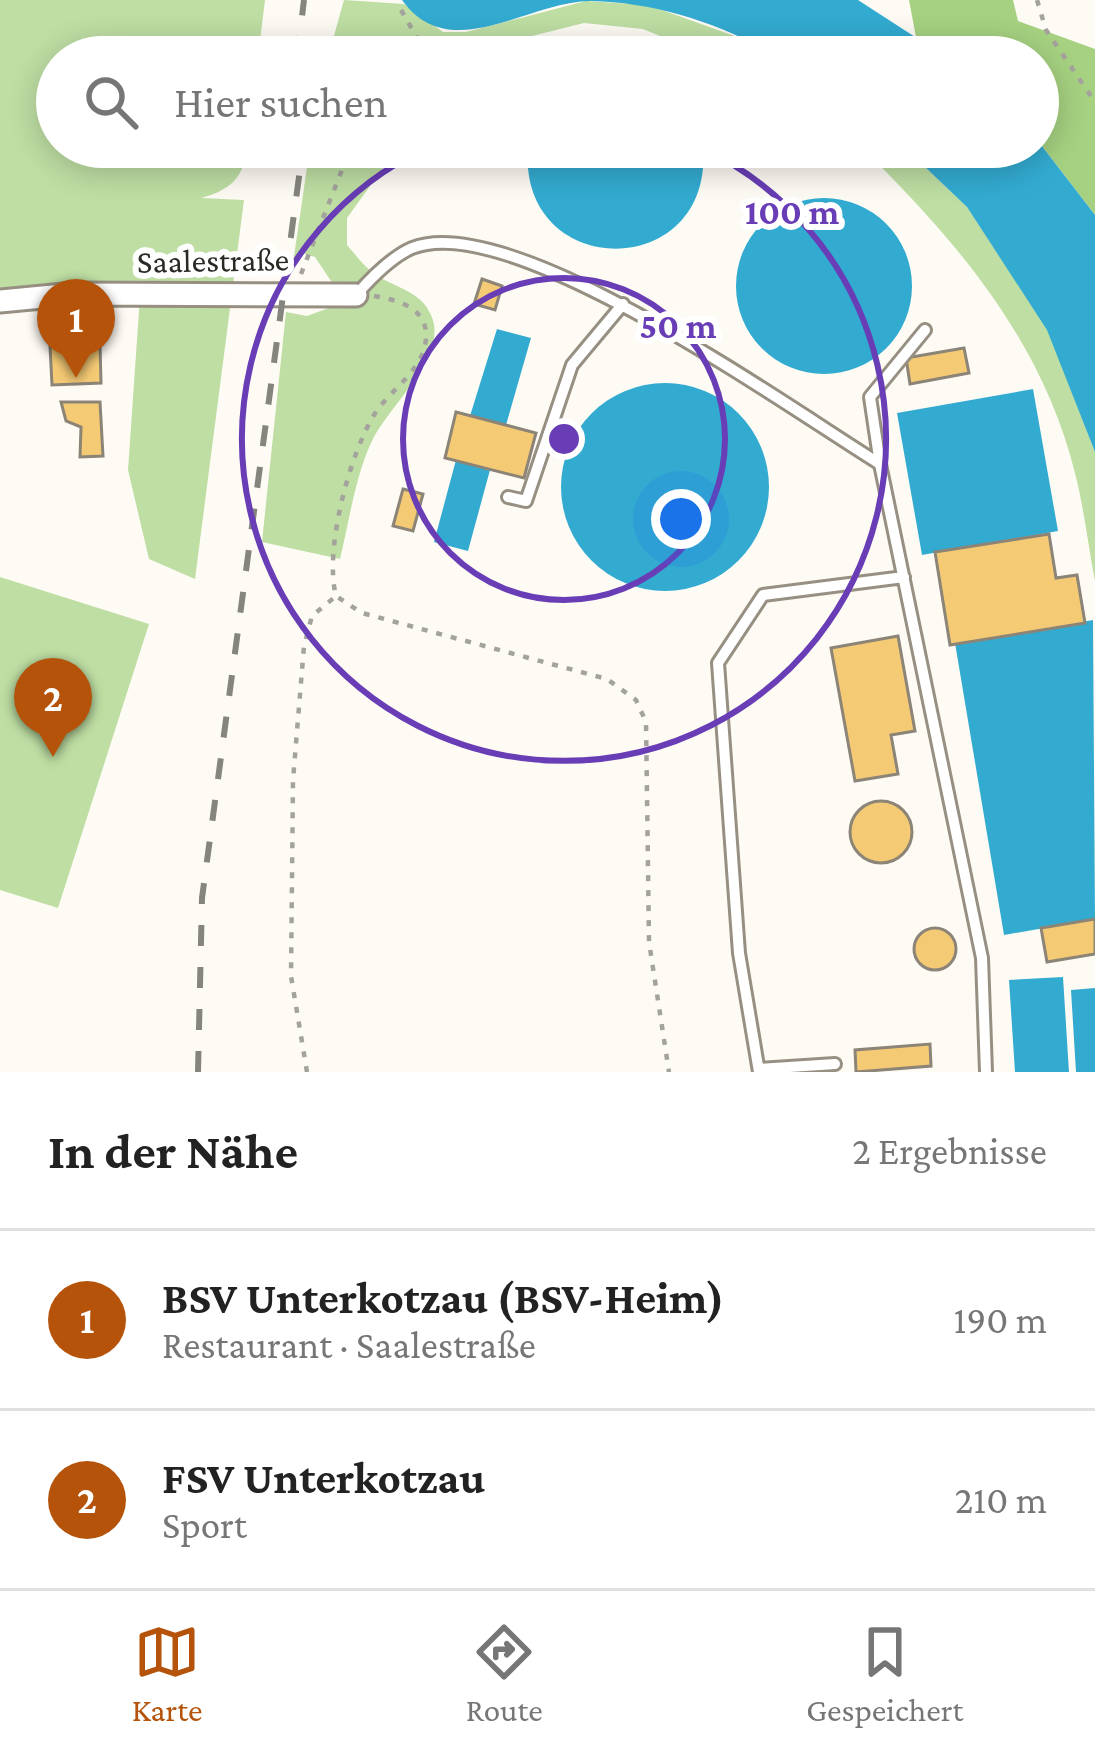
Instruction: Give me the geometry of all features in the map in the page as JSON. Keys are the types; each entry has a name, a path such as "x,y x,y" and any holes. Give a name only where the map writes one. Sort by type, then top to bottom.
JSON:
{"street":[{"name":"Saalestraße","path":"0,301 74,294 301,291 356,295"}],"lane":[{"path":"356,295 414,247 453,245 518,258 623,304 880,464"},
{"path":"508,497 526,501 572,365 623,304"},
{"path":"925,330 870,397 982,958 986,1072"},
{"path":"835,1064 759,1071 739,953 718,663 763,596 904,577"}],"path":[{"path":"1037,0 1049,36"},
{"path":"401,10 416,36"},
{"path":"1059,50 1095,102"},
{"path":"301,291 302,263 341,168"},
{"path":"356,295 409,306 425,324 426,337 415,367 375,412 355,455 330,573 336,596 362,613 607,679 636,700 647,739 649,942 669,1072"},
{"path":"307,1072 291,976 293,780 304,646 312,616 336,596"}],"green space":[{"path":"0,0 265,0 261,36 36,36 36,168 242,168 234,181 201,198 244,200 195,579 149,559 128,470 141,282 0,288"},
{"path":"344,0 404,4 443,32 466,32 586,1 648,5 734,36 660,36 643,29 584,23 532,36 334,36"},
{"path":"909,0 1013,0 1018,21 1095,49 1095,215 1059,168 1059,36 916,36"},
{"path":"307,168 383,168 347,218 347,245 372,272 420,300 435,331 425,363 371,443 340,559 262,542 286,312 307,316 334,306 333,284 315,257 302,253 293,263"},
{"path":"881,168 926,168 967,207 1048,330 1095,452 1095,581 1078,486 1041,379 991,295 930,218"},
{"path":"0,577 149,624 58,908 0,890"}],"water":[{"path":"402,0 858,0 914,36 738,36 688,17 591,1 466,30 421,19"},
{"path":"530,168 701,168 698,192 679,223 650,242 616,249 581,242 552,223 533,191"},
{"path":"926,168 1059,168 1095,215 1095,452 1047,330 967,207"},
{"path":"824,198 858,205 886,224 905,252 912,286 905,320 886,348 858,367 824,374 790,367 762,348 743,320 736,286 743,252 762,224 790,205"},
{"path":"497,329 531,338 506,425 470,416"},
{"path":"665,383 705,391 739,413 761,447 769,487 761,527 739,561 705,583 665,591 625,583 591,561 569,527 561,487 569,447 591,413 625,391"},
{"path":"1033,389 1058,531 922,555 897,413"},
{"path":"456,460 490,470 468,551 434,542"},
{"path":"1093,620 1095,919 1004,935 955,643"},
{"path":"1063,977 1069,1072 1015,1072 1009,980"},
{"path":"1095,988 1095,1072 1076,1072 1071,990"}],"building":[{"path":"482,279 502,286 495,310 474,304"},
{"path":"100,344 101,383 52,385 50,346"},
{"path":"964,348 969,373 910,384 906,358"},
{"path":"61,402 100,402 103,456 80,457 81,427 66,421"},
{"path":"456,412 536,433 524,478 445,458"},
{"path":"403,489 423,494 413,531 393,526"},
{"path":"1049,534 1056,578 1077,575 1085,623 950,645 935,552"},
{"path":"898,636 915,731 891,735 898,774 855,781 831,648"},
{"path":"881,801 903,810 912,832 903,854 881,863 859,854 850,832 859,810"},
{"path":"1095,919 1095,954 1047,962 1041,928"},
{"path":"935,928 950,934 956,949 950,964 935,970 920,964 914,949 920,934"},
{"path":"930,1044 931,1066 856,1072 855,1050"}],"railway":[{"path":"300,36 304,0"},
{"path":"198,1072 202,898 300,168"}],"place":[{"name":"BSV Unterkotzau (BSV-Heim)","path":"76,378"},
{"name":"FSV Unterkotzau","path":"53,757"}]}
